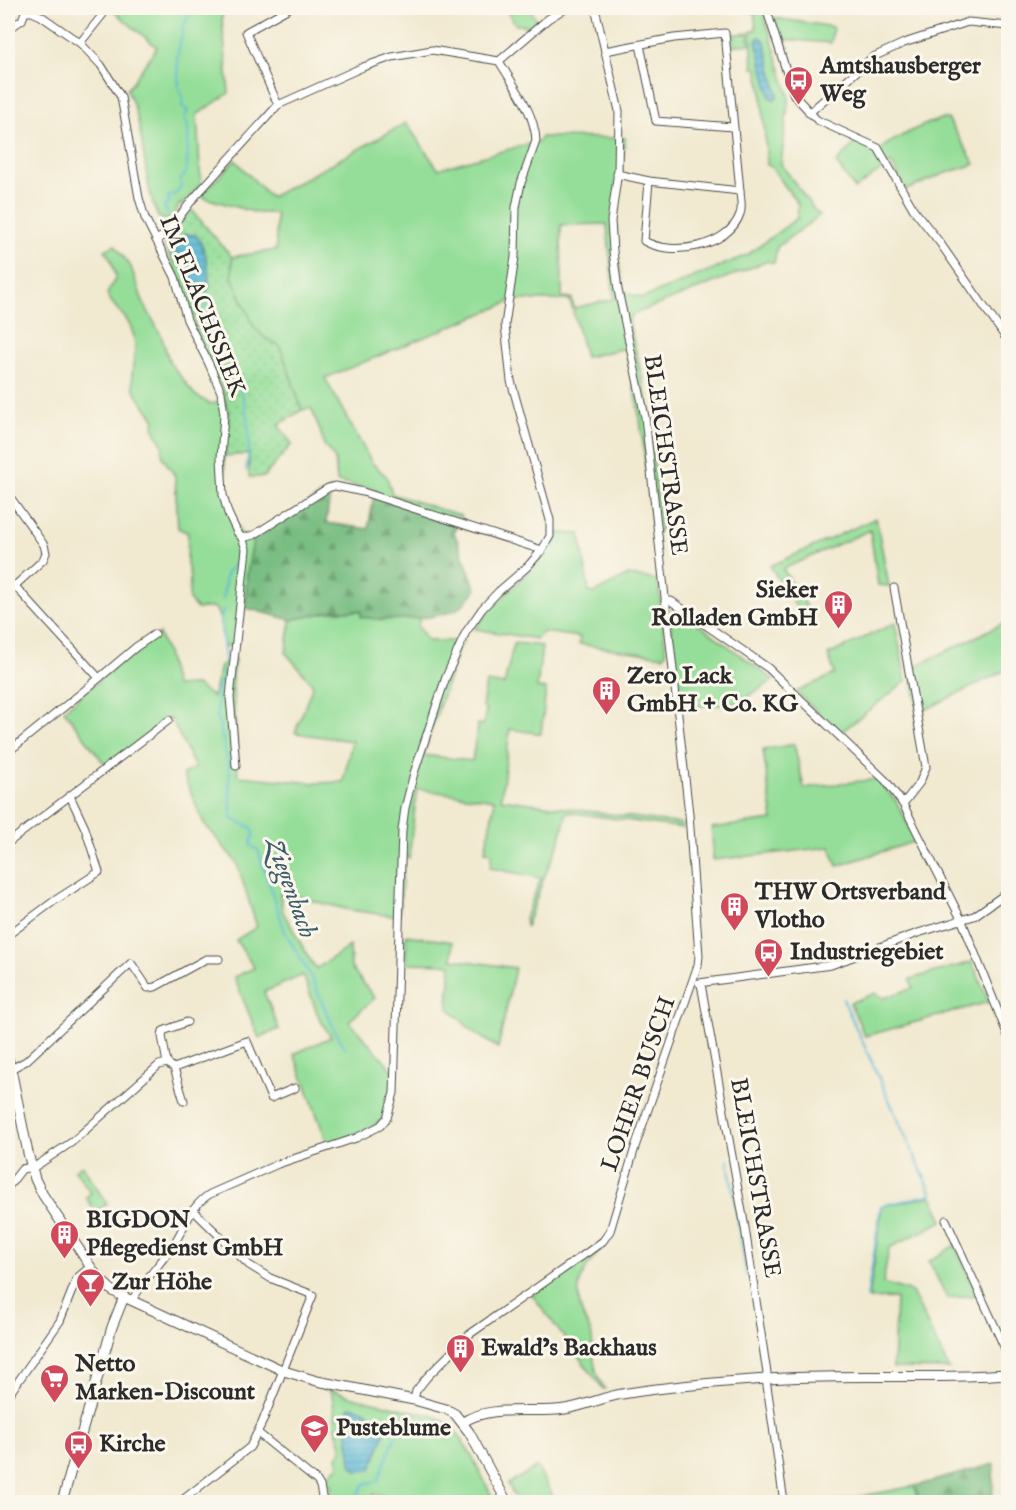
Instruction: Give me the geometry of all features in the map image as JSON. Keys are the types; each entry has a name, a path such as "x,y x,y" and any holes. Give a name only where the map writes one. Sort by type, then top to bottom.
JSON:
{"street":[{"path":"80,43 108,8"},
{"path":"278,105 246,32 288,8"},
{"path":"499,62 548,19 566,8"},
{"name":"BLEICHSTRASSE","path":"595,8 619,111 617,174 611,222 614,268 645,417 689,814 699,956 697,983 745,1228 784,1503"},
{"path":"766,8 794,95 817,120 878,148 914,210 940,243 1008,341"},
{"path":"8,29 22,20 24,10"},
{"name":"IM FLACHSSIEK","path":"24,10 41,16 80,43 100,65 121,97 139,198 145,218 175,277 187,320 221,392 224,414 221,458 223,495 228,513 246,549 230,697 236,766"},
{"path":"809,113 873,57 968,22 1008,26"},
{"path":"605,51 674,38 725,33 741,212 729,233 693,249 653,246 644,241 649,181"},
{"path":"640,45 656,121 733,127"},
{"path":"62,1503 112,1327 128,1298 158,1267 174,1244 200,1200 278,1164 356,1138 380,1126 387,1118 393,1102 395,1070 402,830 414,773 446,677 466,632 482,609 542,549 550,536 550,520 511,381 505,325 515,257 516,207 521,183 536,141 536,134 525,106 499,62 421,50 363,67 278,105 193,199 166,234 156,240"},
{"path":"617,174 649,181 740,190"},
{"path":"242,538 254,535 320,492 335,486 363,492 542,549"},
{"path":"8,494 44,545 46,553 43,560 8,592"},
{"path":"14,585 99,678"},
{"path":"894,588 926,767 920,782 903,804"},
{"path":"665,602 671,601 768,668 877,771 903,804 962,921 1008,1036"},
{"path":"8,752 155,634"},
{"path":"8,843 169,720"},
{"path":"8,935 99,872 85,828 70,796"},
{"name":"LOHER BUSCH","path":"414,1400 416,1391 427,1377 470,1334 588,1252 608,1235 617,1214 636,1144 697,983 831,965 918,933 962,921 974,916 1008,892"},
{"path":"11,1069 26,1061 131,963 148,988 155,987 206,959 219,959"},
{"path":"166,1063 163,1031 187,1022"},
{"path":"174,1068 247,1041 271,1098 296,1088"},
{"path":"8,1059 31,1167 43,1195 90,1267 104,1284 128,1298 284,1371 327,1383 414,1400 446,1409 463,1422 507,1503"},
{"path":"8,1187 22,1169 36,1166 72,1142 159,1065 166,1063 174,1068 184,1101"},
{"path":"180,1503 250,1447 284,1371 313,1296 270,1278 249,1265 193,1210"},
{"path":"946,1220 1008,1356"},
{"path":"8,1396 60,1321 78,1278 90,1267"},
{"path":"463,1422 484,1413 568,1409 623,1393 766,1379 843,1376 962,1378 1008,1374"},
{"path":"258,1433 317,1481 323,1503"}],"green space":[{"path":"113,8 221,8 229,93 197,115 201,184 166,221 158,217 153,202 138,121 127,90 157,47 112,10"},
{"path":"505,8 529,8 538,22 534,26 516,25"},
{"path":"754,8 762,8 789,96 781,164 820,215 777,247 774,263 768,261 632,315 629,321 648,405 661,531 653,531 640,419 626,348 585,357 570,300 510,300 508,303 325,378 372,463 387,477 392,494 461,516 457,525 374,495 377,490 337,482 335,459 324,445 311,408 302,410 280,346 266,339 254,327 232,277 232,257 276,250 276,213 257,213 201,195 235,160 269,196 273,196 406,123 438,169 539,141 541,137 625,138 616,221 617,251 624,293 643,298 747,255 797,218 798,204 772,168 767,165 761,85 757,68 753,68 751,31 756,30","holes":["607,224 614,299 574,308 572,298 562,298 561,225"]},
{"path":"774,18 833,27 831,43 781,39"},
{"path":"749,33 750,44 730,46 729,35"},
{"path":"941,119 948,119 975,164 943,174 906,190 891,163 855,189 836,163 858,140 882,150 884,146 905,134"},
{"path":"190,208 232,257 232,277 254,327 266,339 280,346 302,410 278,425 292,444 264,477 249,477 249,454 225,456 229,415 223,391 202,353 193,315 165,244"},
{"path":"115,245 131,267 143,302 161,335 170,363 195,395 210,404 225,401 229,415 224,457 230,513 243,537 254,536 247,574 246,608 239,607 237,643 224,647 217,611 214,607 197,609 189,600 188,533 178,528 175,476 163,458 163,446 153,428 155,420 138,397 132,383 135,348 133,333 107,294 116,277 105,250"},
{"path":"331,489 326,523 368,529 374,495 457,525 454,532 476,589 462,605 451,612 412,619 361,617 361,611 332,611 291,620 246,608 247,574 254,536"},
{"path":"876,518 889,586 878,585 870,530 783,569 813,617 806,622 770,566"},
{"path":"556,533 580,534 589,592 594,593 628,575 658,580 666,654 663,656 579,644 580,637 543,632 537,639 475,629 489,611 546,554"},
{"path":"675,609 774,680 735,704 680,707 670,615"},
{"path":"332,611 361,611 381,620 420,617 418,626 428,641 463,641 458,649 423,755 472,761 478,724 483,725 486,710 482,707 486,682 504,685 514,643 542,646 537,688 546,689 541,734 510,729 501,799 682,824 683,828 567,812 559,843 526,927 525,918 541,878 490,868 492,853 485,851 495,800 417,789 409,858 404,857 399,917 350,910 280,893 283,912 317,968 350,946 351,968 375,998 349,1021 393,1070 391,1104 386,1115 372,1127 328,1145 294,1054 331,1037 319,1018 303,975 264,992 279,1029 259,1038 234,977 254,968 236,940 257,927 237,863 203,822 183,774 195,768 171,718 106,766 64,710 121,662 159,634 167,653 175,686 196,685 213,697 220,666 235,659 232,674 238,776 314,783 343,782 352,741 295,733 313,685 286,653 291,620"},
{"path":"1008,621 1008,669 919,713 910,669"},
{"path":"895,623 906,681 840,733 796,692 835,674 828,655"},
{"path":"794,744 804,788 877,779 896,801 916,841 837,866 830,847 713,860 712,828 773,820 763,750"},
{"path":"406,935 452,942 452,959 515,968 498,1048 472,1031 448,1007 451,964 406,963"},
{"path":"972,962 989,1002 865,1036 850,1003 875,993 884,998 913,988 910,979"},
{"path":"82,1165 107,1204 95,1212 86,1197 91,1193 75,1170"},
{"path":"932,1196 943,1221 889,1248 883,1283 912,1292 949,1369 893,1368 896,1298 869,1299 882,1206"},
{"path":"608,1242 583,1274 579,1292 582,1313 592,1336 596,1371 605,1389 603,1389 532,1295"},
{"path":"955,1245 977,1295 947,1298 929,1261"},
{"path":"321,1386 352,1397 434,1416 444,1422 454,1430 470,1453 495,1502 392,1502 380,1494 374,1494 368,1502 328,1502 332,1485 328,1484 328,1476 339,1465 337,1457 342,1449 337,1433 332,1394 329,1390 320,1388"},
{"path":"994,1464 992,1502 917,1502 915,1486"},
{"path":"537,1467 556,1502 518,1502 508,1484"},
{"path":"915,1486 917,1502 832,1502"}],"water":[{"path":"759,37 764,39 778,95 774,100 770,97 756,41"},
{"path":"184,234 196,235 205,254 209,289 202,295 194,293 176,252 177,238"},
{"path":"349,1408 364,1410 386,1425 371,1470 357,1471 351,1464 346,1416"}],"waterway":[{"name":"Ziegenbach","path":"168,214 164,207 169,202 168,197 175,194 181,187 180,180 186,169 188,125 184,118 188,111 182,106 177,58 184,25 192,8"},
{"name":"Ziegenbach","path":"202,295 211,323 232,364 242,393 249,446 246,471"},
{"name":"Ziegenbach","path":"223,599 226,573 237,561 236,557 240,548"},
{"name":"Ziegenbach","path":"224,609 220,619 226,665"},
{"name":"Ziegenbach","path":"224,672 223,679 217,688 217,715 230,772 232,819 252,828 254,836 251,846 258,850 285,932 308,971 335,1031 346,1049"},
{"path":"843,999 932,1194 881,1206 867,1298"},
{"path":"728,1161 747,1277"},
{"path":"356,1499 364,1484 378,1481 396,1435 404,1426"}],"place":[{"name":"Amtshausberger Weg","path":"799,106"},
{"name":"Sieker Rolladen GmbH","path":"839,630"},
{"name":"Zero Lack GmbH + Co. KG","path":"606,716"},
{"name":"THW Ortsverband Vlotho","path":"734,932"},
{"name":"Industriegebiet","path":"769,978"},
{"name":"BIGDON Pflegedienst GmbH","path":"65,1260"},
{"name":"Zur Höhe","path":"91,1308"},
{"name":"Ewald’s Backhaus","path":"460,1374"},
{"name":"Netto Marken-Discount","path":"54,1404"},
{"name":"Pusteblume","path":"315,1454"},
{"name":"Kirche","path":"78,1470"}]}
